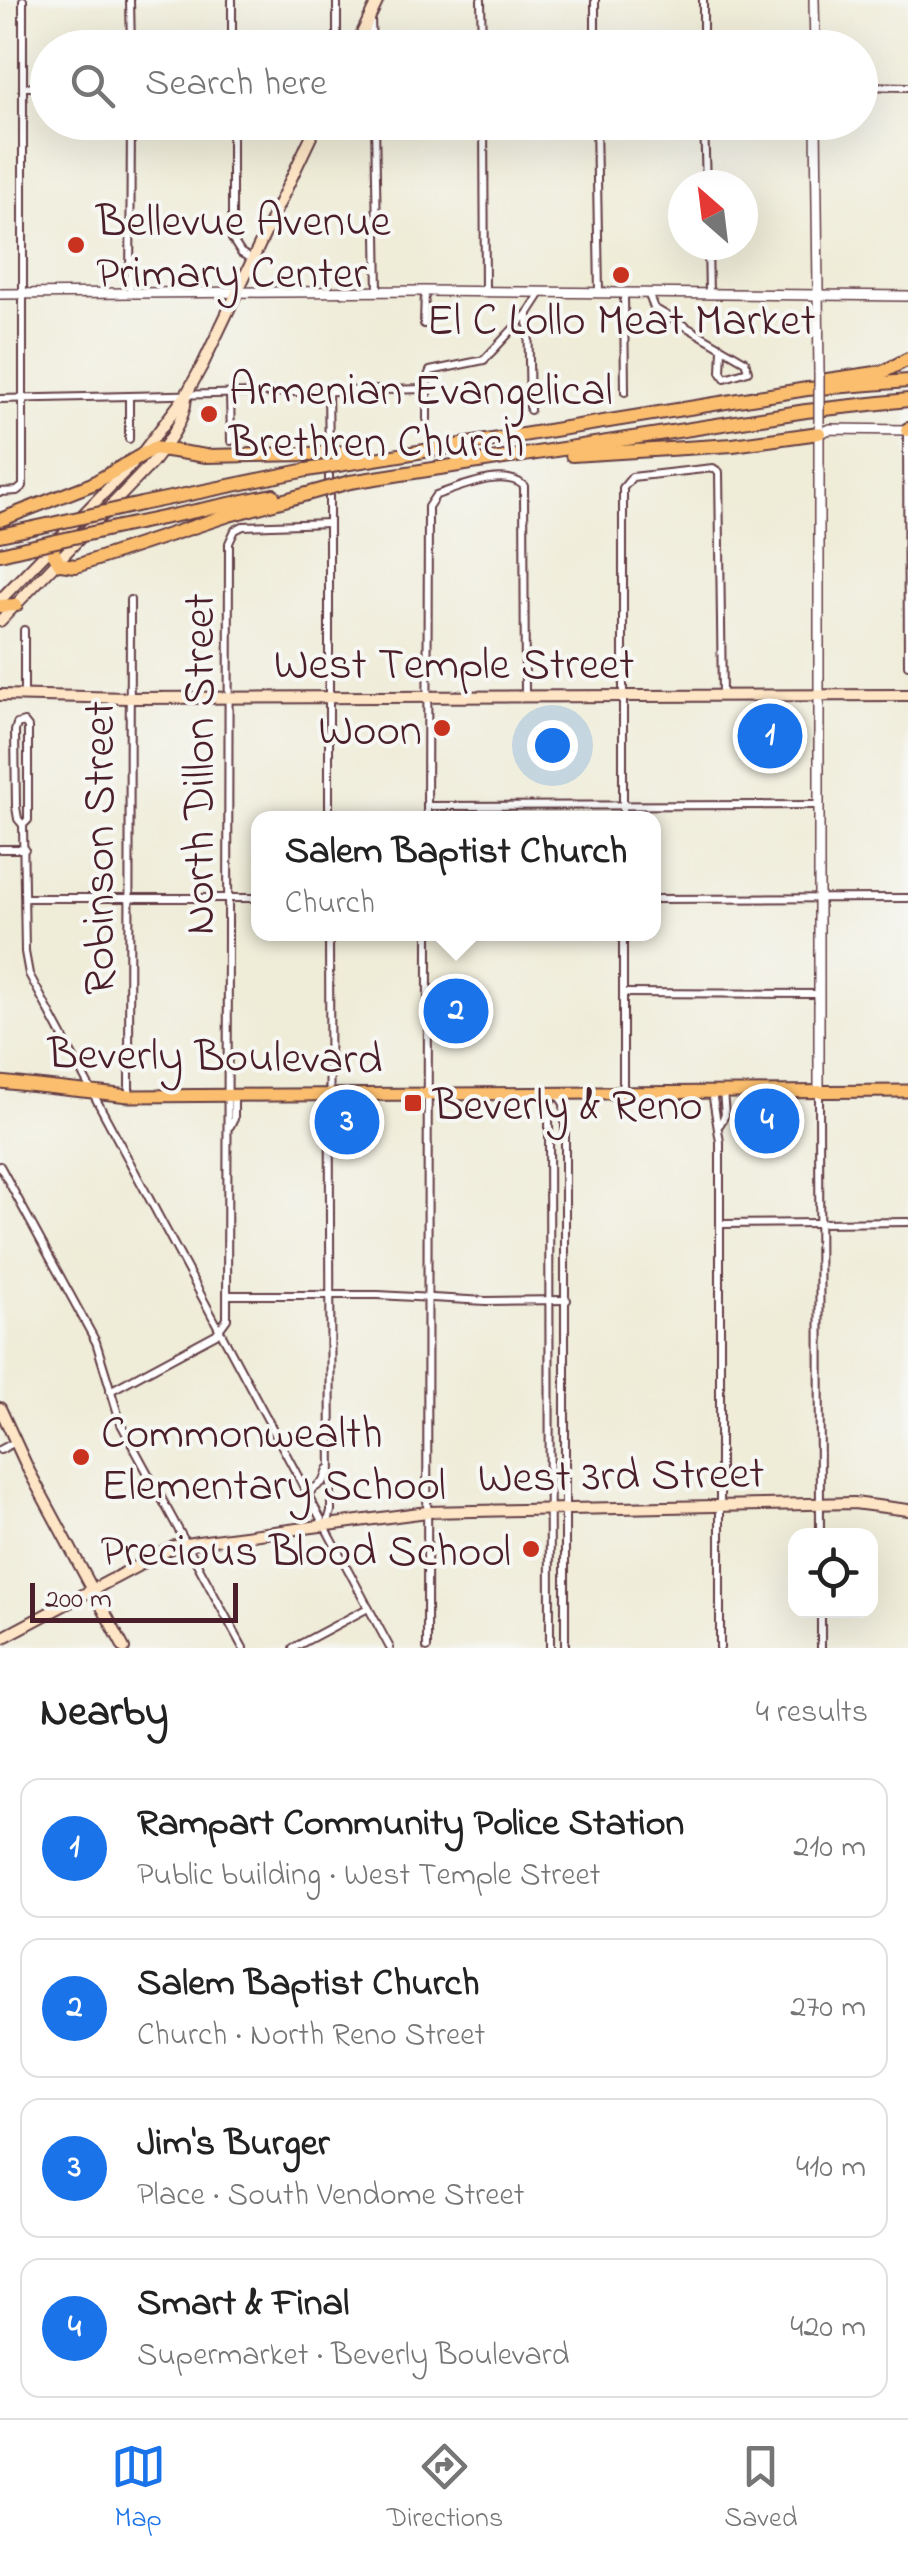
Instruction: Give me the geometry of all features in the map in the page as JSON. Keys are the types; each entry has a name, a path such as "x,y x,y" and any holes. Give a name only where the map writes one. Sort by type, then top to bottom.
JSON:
{"highway":[{"path":"806,389 828,380 883,372 908,358"},
{"path":"0,536 350,458 417,452 806,389 908,382"},
{"path":"0,554 350,482 821,409 908,400"},
{"path":"509,457 733,445 819,428"},
{"path":"0,520 92,484 144,452 165,448 206,456 308,454 350,458"},
{"path":"54,545 58,562 76,566 307,491"},
{"path":"0,603 16,605"}],"main road":[{"path":"364,30 378,0"},
{"path":"0,603 144,452 186,395 310,140"},
{"path":"0,621 165,448 185,409 186,395"},
{"name":"West Temple Street","path":"3,697 908,695"},
{"name":"Beverly Boulevard","path":"0,1082 129,1096 908,1091"},
{"path":"0,1408 124,1648"},
{"name":"West 3rd Street","path":"0,1639 175,1546 186,1544 428,1512 819,1504 908,1510"}],"street":[{"path":"0,492 20,490 23,486 23,0"},
{"path":"130,0 130,30"},
{"path":"232,0 232,30"},
{"path":"336,0 337,30"},
{"path":"481,0 482,30"},
{"path":"594,0 595,30"},
{"path":"702,0 703,30"},
{"path":"814,0 815,30"},
{"path":"371,16 371,30"},
{"path":"878,86 908,87"},
{"path":"23,87 30,87"},
{"path":"130,293 131,140"},
{"path":"232,140 232,240 240,252 253,260"},
{"path":"375,140 378,291"},
{"path":"484,140 485,292"},
{"path":"596,140 599,293"},
{"path":"705,140 706,170"},
{"path":"816,140 820,296 820,1528"},
{"path":"708,260 709,294"},
{"path":"0,294 425,291 908,296"},
{"path":"424,324 425,291"},
{"path":"427,419 430,371 484,360 542,292"},
{"path":"624,292 625,392"},
{"path":"648,293 654,308 746,361 748,371 725,378 722,349"},
{"path":"528,313 530,410"},
{"path":"0,399 426,389"},
{"path":"328,391 329,811"},
{"path":"230,393 231,440"},
{"path":"129,397 129,439"},
{"path":"819,428 908,430 908,665"},
{"path":"623,811 625,483 635,476 713,468 719,472 722,696"},
{"path":"428,811 429,502 436,495 477,483 522,483 525,696"},
{"name":"North Dillon Street","path":"222,1330 229,1295 228,698 232,534 253,524 329,523"},
{"name":"Robinson Street","path":"129,1096 130,600"},
{"path":"24,630 24,697"},
{"path":"24,825 18,819 16,802 15,731 20,722 28,727 28,820 24,825 26,966 390,1648"},
{"path":"428,806 818,805"},
{"path":"0,849 25,849"},
{"path":"25,898 251,898"},
{"path":"661,899 908,898"},
{"path":"327,1524 331,1511 329,941"},
{"path":"427,1648 428,941"},
{"path":"623,941 623,1093"},
{"path":"623,993 819,994"},
{"path":"717,1092 714,1116 720,1124 720,1648"},
{"path":"550,1648 549,1104 557,1093 564,1104 567,1300 565,1648"},
{"path":"0,1166 96,1342 121,1424 242,1648"},
{"path":"720,1224 908,1222"},
{"path":"229,1295 567,1300"},
{"path":"110,1391 222,1330"},
{"path":"0,1450 16,1442"},
{"path":"308,1494 324,1481 329,1468"},
{"path":"292,1648 368,1608"},
{"path":"821,1618 821,1648"},
{"path":"0,1639 6,1648"}],"place":[{"name":"Bellevue Avenue Primary Center","path":"76,245"},
{"name":"El C Lollo Meat Market","path":"621,275"},
{"name":"Armenian Evangelical Brethren Church","path":"209,414"},
{"name":"Woon","path":"442,728"},
{"name":"Rampart Community Police Station","path":"770,736"},
{"name":"Salem Baptist Church","path":"456,1011"},
{"name":"Beverly & Reno","path":"413,1103"},
{"name":"Smart & Final","path":"767,1121"},
{"name":"Jim's Burger","path":"347,1122"},
{"name":"Commonwealth Elementary School","path":"81,1457"},
{"name":"Precious Blood School","path":"531,1549"}]}
